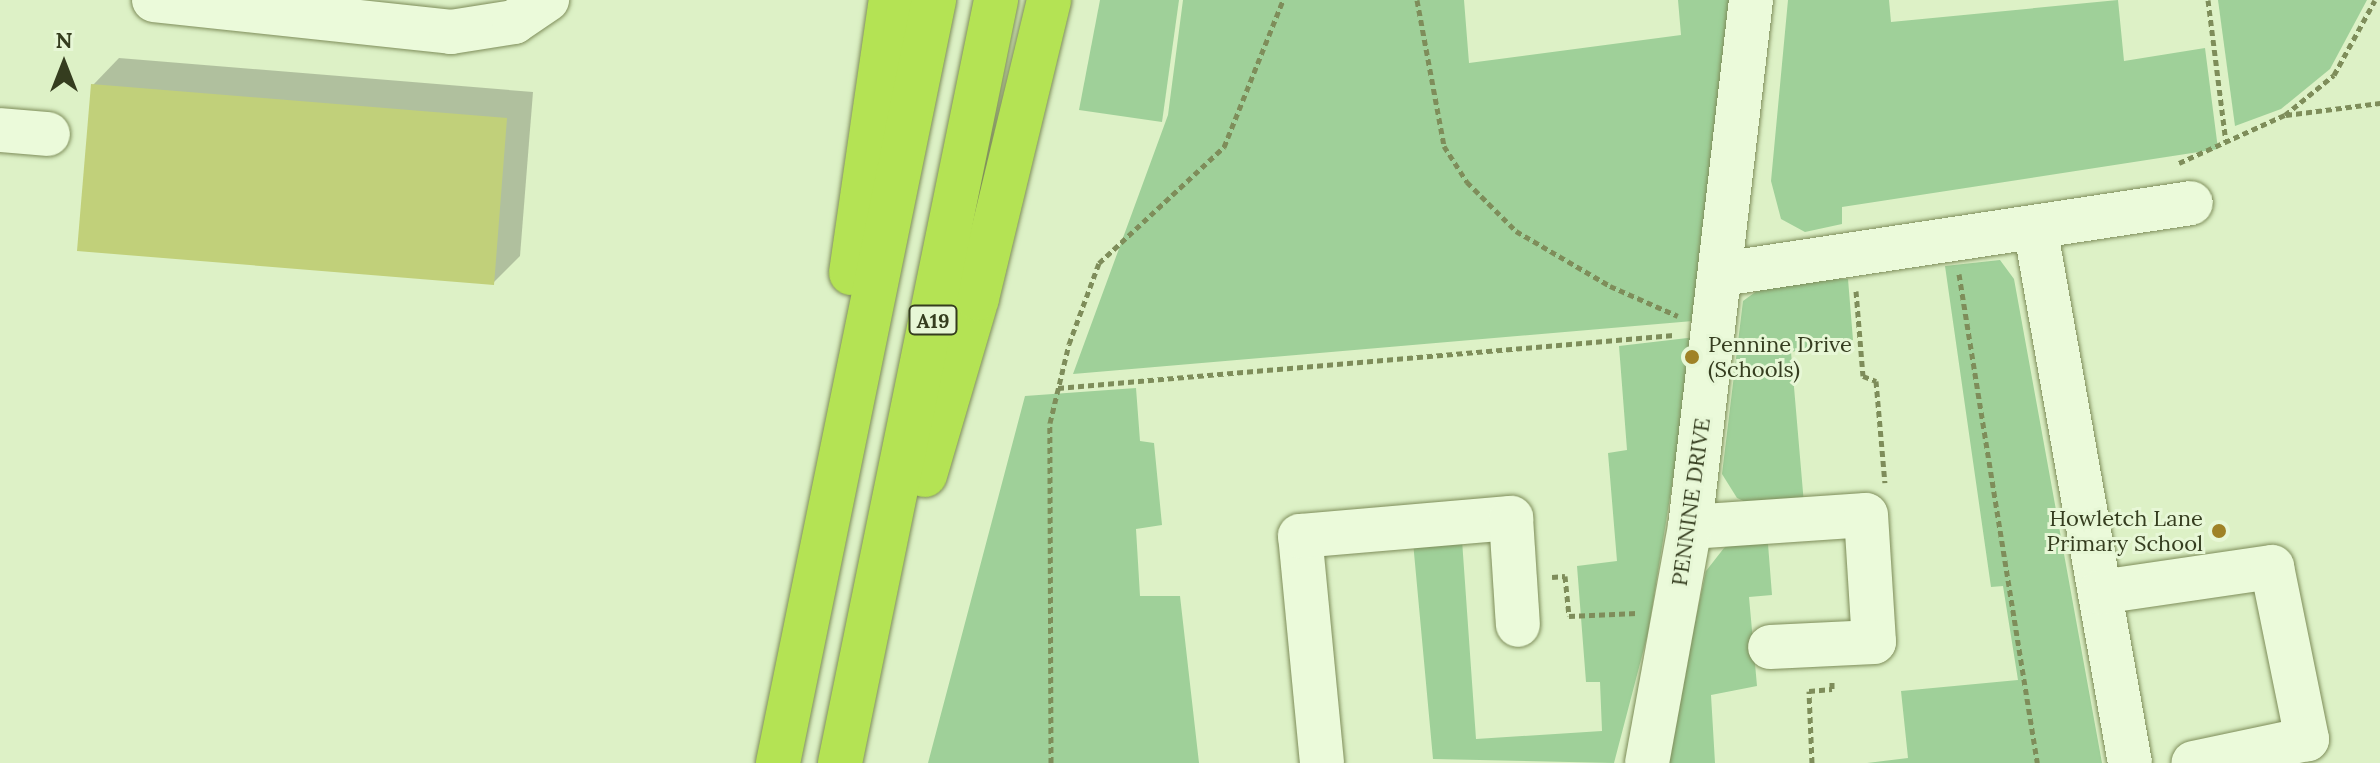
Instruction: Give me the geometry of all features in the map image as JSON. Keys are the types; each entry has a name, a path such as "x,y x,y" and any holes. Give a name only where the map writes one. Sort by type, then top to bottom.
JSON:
{"highway":[{"path":"808,632 829,393 891,0"},
{"name":"A19","path":"778,763 808,632 934,0"},
{"name":"A19","path":"840,763 996,0"},
{"path":"867,640 946,414 1049,0"}],"street":[{"path":"154,0 451,32 514,22 547,0"},
{"name":"PENNINE DRIVE","path":"1647,763 1690,527 1722,274 1751,0"},
{"path":"0,130 48,134"},
{"path":"1722,274 2035,227 2182,184"},
{"path":"2035,227 2130,763"},
{"path":"1690,527 1866,515 1874,642 1770,647"},
{"path":"1322,763 1300,536 1511,518 1518,625"},
{"path":"2100,592 2272,567 2307,739 2193,763"}],"path":[{"path":"1051,763 1050,423 1058,388 1099,263 1224,147 1283,0"},
{"path":"1417,0 1444,146 1467,182 1516,231 1610,286 1715,332"},
{"path":"2208,0 2226,142"},
{"path":"2182,184 2226,142 2285,115 2334,75 2375,0"},
{"path":"2285,115 2380,103"},
{"path":"1954,239 2037,763"},
{"path":"1852,254 1863,376 1876,381 1887,504 1866,515"},
{"path":"1058,388 1715,332"},
{"path":"1516,579 1565,576 1569,616 1674,612"},
{"path":"1812,763 1809,691 1832,689 1829,644"}],"green space":[{"path":"1100,0 1179,0 1162,122 1079,110"},
{"path":"1183,0 1464,0 1469,63 1681,35 1678,0 1729,0 1693,321 1073,374 1168,115"},
{"path":"1788,0 1889,0 1891,22 2118,0 2124,61 2205,48 2218,149 1842,207 1842,224 1805,232 1781,219 1771,181"},
{"path":"2218,0 2367,0 2330,69 2281,109 2235,126"},
{"path":"2000,260 2014,279 2102,763 1867,763 1908,758 1901,691 2018,680 2003,586 1991,587 1945,266"},
{"path":"1848,279 1853,340 1791,352 1804,504 1763,510 1737,498 1722,474 1743,301 1772,280"},
{"path":"1696,337 1648,633 1614,763 1433,759 1413,542 1462,540 1476,739 1602,731 1600,682 1586,682 1577,566 1617,561 1608,453 1627,450 1619,346"},
{"path":"1136,388 1140,441 1154,443 1162,525 1136,529 1140,596 1180,596 1199,763 928,763 1025,396"},
{"path":"1744,537 1768,544 1772,595 1749,597 1757,686 1711,695 1715,763 1665,763 1706,571 1724,548"}],"building":[{"path":"91,84 507,118 494,285 77,251"}],"place":[{"name":"Pennine Drive (Schools)","path":"1692,357"},
{"name":"Howletch Lane Primary School","path":"2219,531"}]}
